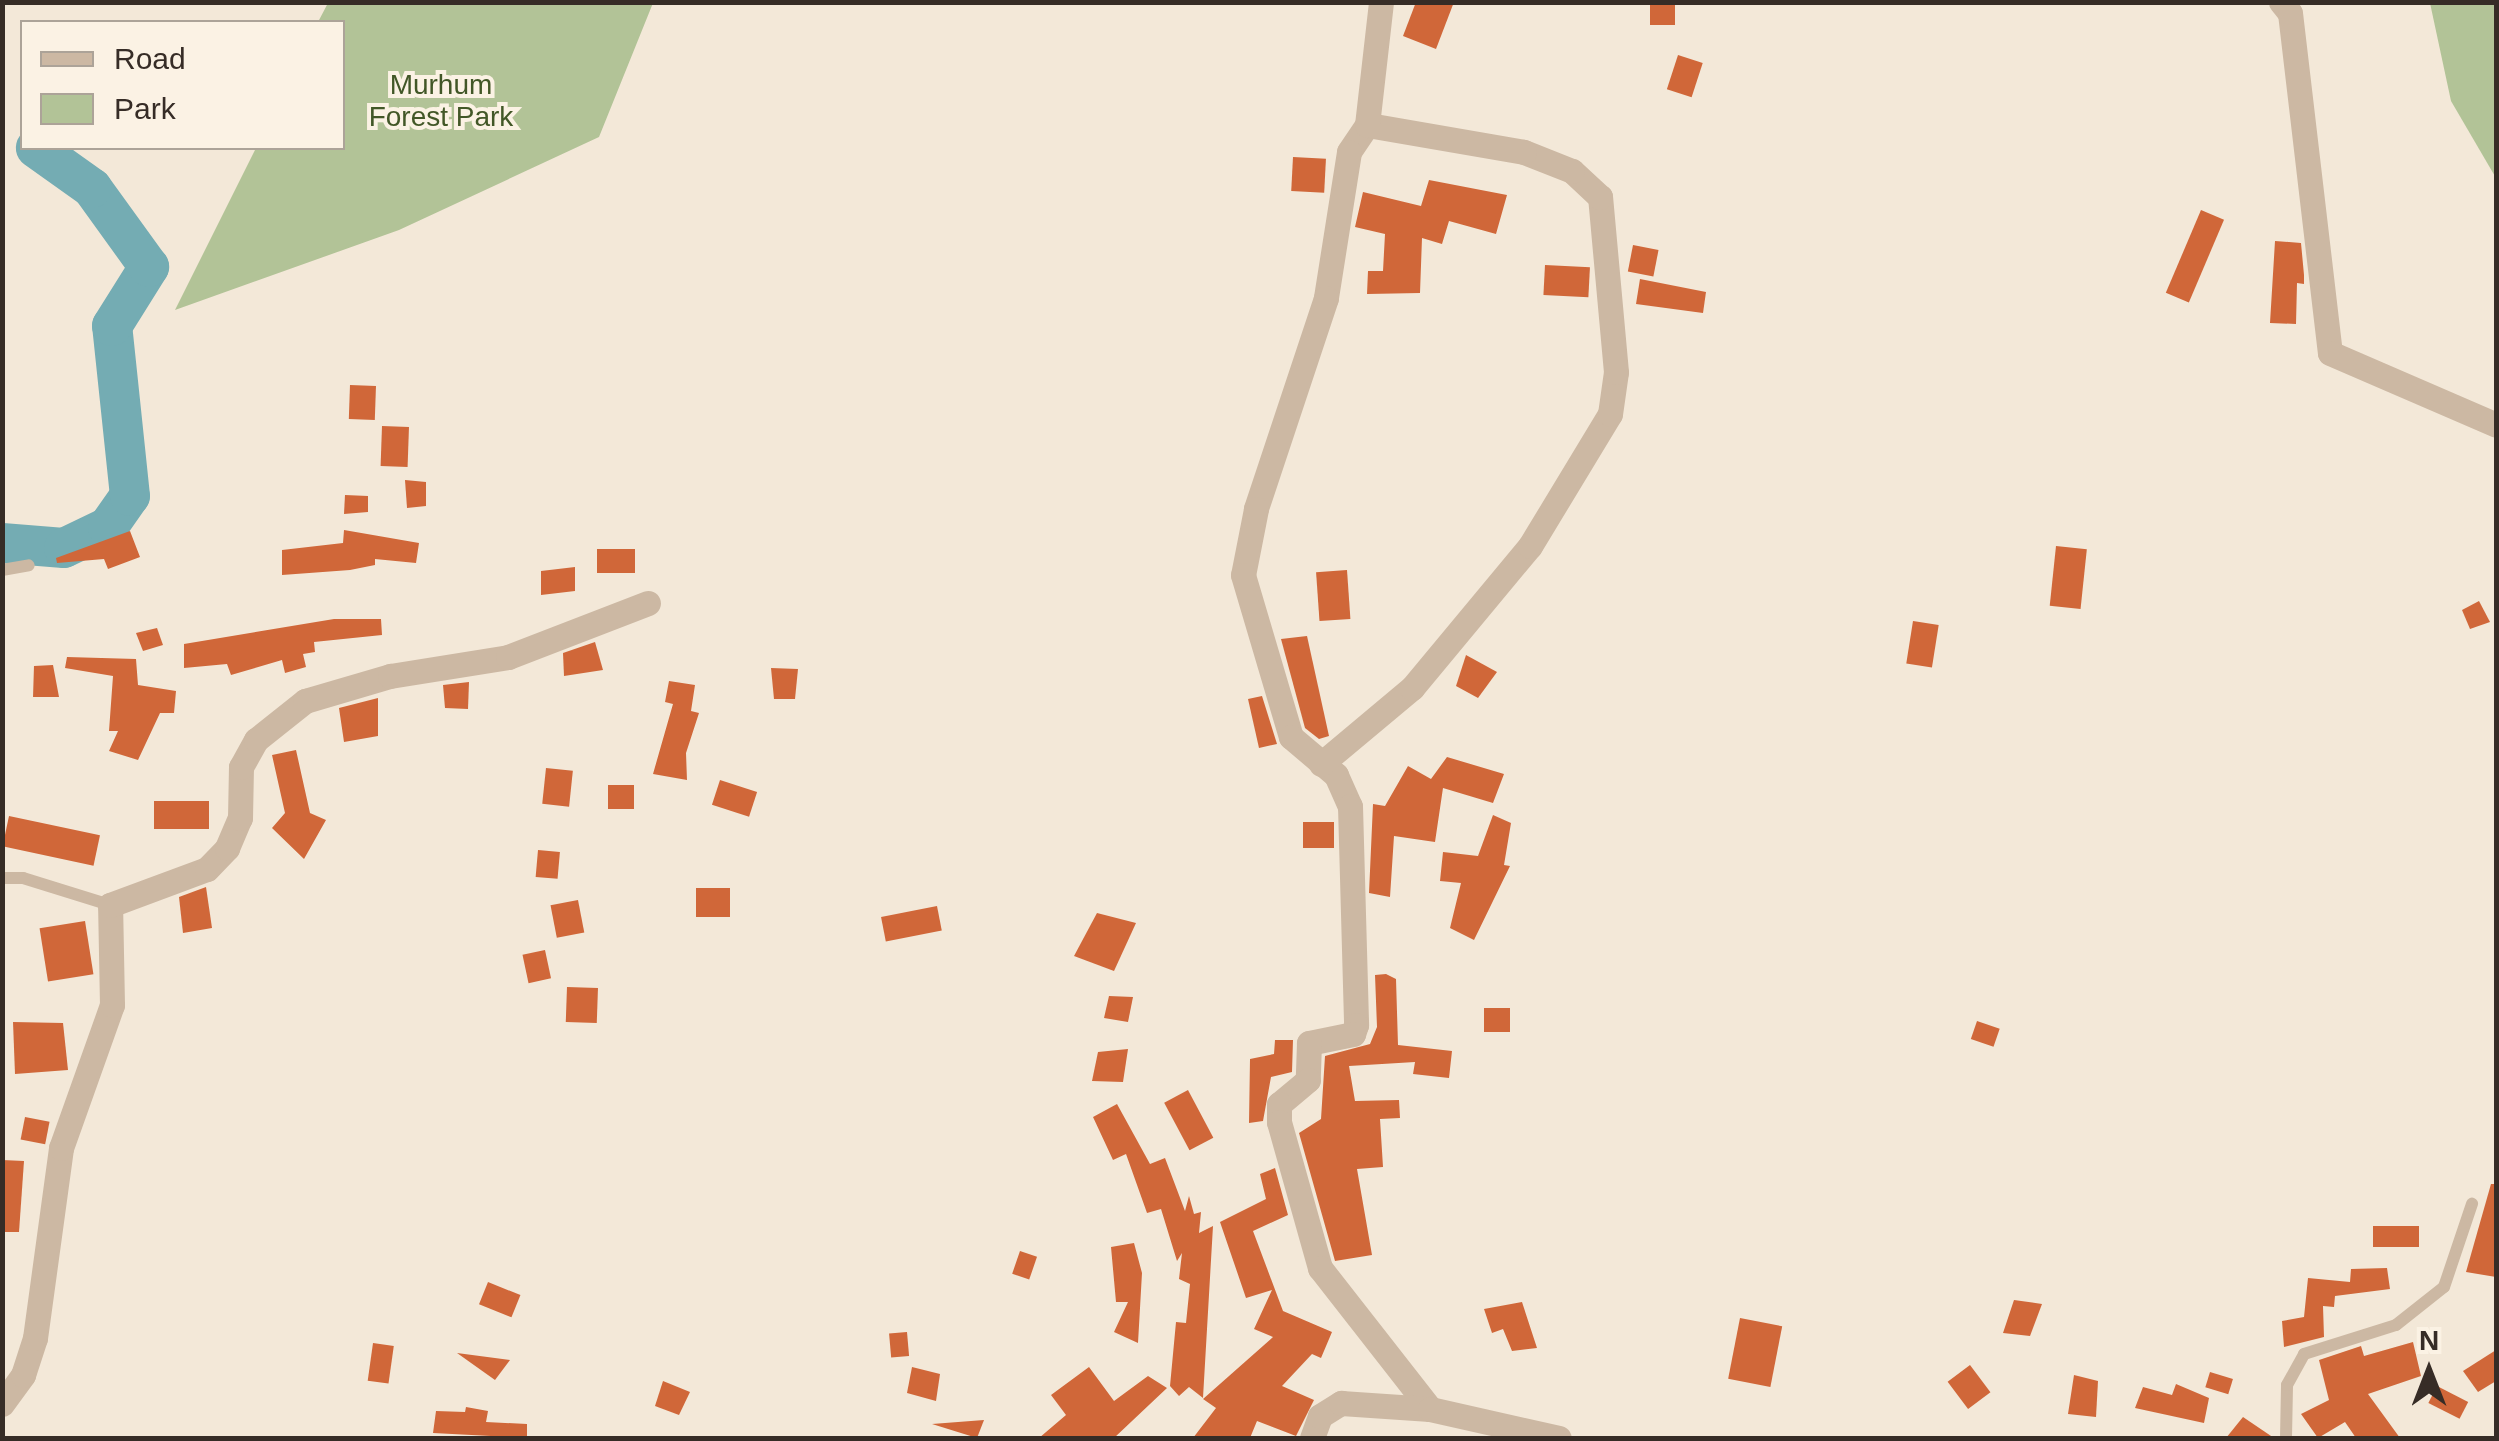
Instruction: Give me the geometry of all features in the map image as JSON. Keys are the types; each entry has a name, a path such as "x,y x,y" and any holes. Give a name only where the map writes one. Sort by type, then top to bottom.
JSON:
{"street":[{"path":"1381,2 1368,125 1349,152 1326,298 1244,562 1249,608 1291,737 1336,775 1350,806 1356,1025 1353,1034 1308,1043 1308,1080 1279,1104 1279,1122 1320,1268 1430,1409"},
{"path":"2281,2 2290,13 2330,353 2496,426"},
{"path":"1321,764 1412,688 1530,546 1610,414 1616,372 1600,197 1572,171 1524,152 1368,125"},
{"path":"2,1404 24,1376 34,1338 61,1148 112,1005 110,905 207,869 227,848 240,818 240,766 256,740 304,700 390,676 508,658 648,603"},
{"path":"1312,1438 1320,1416 1341,1404 1430,1409 1559,1438"}],"lane":[{"path":"2,570 30,565"},
{"path":"2,878 24,878 110,905"},
{"path":"2286,1438 2287,1385 2304,1354 2396,1325 2444,1286 2472,1204"}],"green space":[{"name":"Murhum Forest Park","path":"328,3 653,3 599,137 399,230 175,310 255,150 345,150 345,20 319,20"},
{"path":"2430,3 2496,3 2496,178 2451,101"}],"building":[{"path":"1416,2 1454,2 1436,49 1403,36"},
{"path":"1650,2 1675,2 1675,25 1650,25"},
{"path":"1678,55 1703,63 1692,97 1667,89"},
{"path":"1293,157 1326,159 1324,193 1291,191"},
{"path":"1429,180 1507,195 1496,234 1449,221 1442,244 1422,238 1420,293 1367,294 1368,271 1383,271 1385,234 1355,227 1363,192 1421,206"},
{"path":"2201,210 2224,220 2189,303 2166,293"},
{"path":"2275,241 2301,243 2304,284 2297,283 2296,324 2270,323"},
{"path":"1633,245 1659,250 1653,276 1628,272"},
{"path":"1545,265 1590,267 1588,297 1543,295"},
{"path":"1640,279 1706,292 1703,313 1636,304"},
{"path":"350,385 376,386 375,420 349,419"},
{"path":"382,426 409,427 408,467 381,466"},
{"path":"405,480 426,482 426,506 407,508"},
{"path":"345,495 368,496 368,512 344,514"},
{"path":"344,530 419,543 416,563 375,559 375,565 350,570 282,575 282,550 343,543"},
{"path":"130,531 140,557 108,569 104,559 57,563 56,558"},
{"path":"2056,546 2087,549 2081,609 2050,606"},
{"path":"597,549 635,549 635,573 597,573"},
{"path":"575,567 575,591 541,595 541,571"},
{"path":"1347,570 1350,619 1319,621 1316,572"},
{"path":"2479,601 2490,622 2470,629 2462,610"},
{"path":"334,619 381,619 382,635 314,642 315,652 303,654 306,667 285,673 282,660 231,675 227,664 184,668 184,644"},
{"path":"1913,621 1939,625 1932,668 1906,663"},
{"path":"157,628 163,645 143,651 136,633"},
{"path":"1307,636 1329,736 1319,739 1305,728 1281,639"},
{"path":"595,642 603,670 564,676 563,653"},
{"path":"1466,655 1497,672 1478,698 1456,686"},
{"path":"67,657 136,659 138,685 176,691 174,713 160,713 138,760 109,751 118,731 109,731 113,676 65,668"},
{"path":"53,665 59,697 33,697 34,666"},
{"path":"771,668 798,669 795,699 774,699"},
{"path":"669,681 695,685 691,711 699,713 686,753 687,780 653,774 673,704 665,702"},
{"path":"469,682 468,709 445,708 443,685"},
{"path":"1262,696 1277,744 1259,748 1248,699"},
{"path":"378,698 378,736 344,742 339,708"},
{"path":"296,750 310,813 326,820 304,859 272,828 285,813 272,755"},
{"path":"1447,757 1504,774 1493,803 1443,788 1435,842 1394,836 1390,897 1369,893 1373,804 1385,806 1408,766 1431,779"},
{"path":"546,768 573,771 569,807 542,804"},
{"path":"720,780 757,792 749,817 712,805"},
{"path":"608,785 634,785 634,809 608,809"},
{"path":"154,801 209,801 209,829 154,829"},
{"path":"1493,815 1511,823 1504,865 1510,866 1474,940 1450,928 1461,883 1440,881 1443,852 1478,856"},
{"path":"9,816 100,835 94,866 3,846"},
{"path":"1303,822 1334,822 1334,848 1303,848"},
{"path":"538,850 560,852 558,879 536,877"},
{"path":"206,887 212,928 183,933 179,897"},
{"path":"696,888 730,888 730,917 696,917"},
{"path":"578,900 584,932 557,938 551,905"},
{"path":"937,906 942,931 886,941 881,917"},
{"path":"1097,913 1136,923 1114,971 1074,956"},
{"path":"85,921 93,974 48,982 40,928"},
{"path":"545,950 551,978 529,983 523,955"},
{"path":"1386,974 1396,979 1398,1045 1452,1051 1449,1078 1413,1074 1415,1062 1349,1066 1355,1101 1399,1100 1400,1118 1380,1119 1383,1167 1357,1169 1372,1255 1335,1261 1299,1133 1321,1119 1325,1056 1370,1044 1377,1027 1375,975"},
{"path":"567,987 598,988 597,1023 566,1022"},
{"path":"1109,996 1133,997 1128,1022 1104,1018"},
{"path":"1484,1008 1510,1008 1510,1032 1484,1032"},
{"path":"1977,1021 2000,1029 1994,1047 1971,1039"},
{"path":"13,1022 63,1023 68,1070 15,1074"},
{"path":"1275,1040 1293,1040 1292,1072 1271,1077 1263,1121 1249,1123 1250,1059 1274,1054"},
{"path":"1128,1049 1123,1082 1092,1081 1098,1052"},
{"path":"1188,1090 1213,1138 1190,1150 1164,1103"},
{"path":"1117,1104 1150,1164 1165,1158 1185,1211 1189,1196 1194,1214 1201,1212 1199,1233 1213,1226 1203,1398 1189,1387 1179,1396 1170,1386 1176,1322 1186,1323 1190,1284 1179,1279 1182,1253 1177,1261 1161,1209 1147,1213 1126,1154 1113,1160 1093,1117"},
{"path":"25,1117 50,1122 45,1144 21,1140"},
{"path":"2,1160 24,1161 19,1232 2,1232"},
{"path":"1275,1168 1288,1215 1253,1231 1283,1311 1332,1332 1321,1358 1312,1354 1282,1386 1314,1400 1296,1436 1257,1421 1250,1438 1193,1438 1216,1408 1203,1399 1273,1337 1254,1329 1272,1290 1246,1298 1220,1222 1266,1199 1260,1174"},
{"path":"2491,1184 2496,1184 2496,1277 2466,1272"},
{"path":"2373,1226 2419,1226 2419,1247 2373,1247"},
{"path":"1134,1243 1142,1273 1138,1343 1114,1332 1128,1302 1116,1302 1111,1247"},
{"path":"1020,1251 1037,1257 1029,1280 1012,1274"},
{"path":"2387,1268 2390,1289 2335,1296 2334,1307 2323,1306 2324,1337 2284,1347 2282,1321 2304,1317 2308,1278 2350,1282 2351,1269"},
{"path":"488,1282 520,1295 511,1317 479,1304"},
{"path":"2014,1300 2042,1304 2030,1336 2003,1333"},
{"path":"1522,1302 1537,1348 1512,1351 1503,1329 1492,1333 1484,1309"},
{"path":"1740,1318 1782,1326 1770,1387 1728,1379"},
{"path":"907,1332 909,1356 891,1357 889,1334"},
{"path":"2413,1342 2421,1376 2368,1394 2400,1438 2356,1438 2345,1422 2318,1438 2301,1414 2329,1400 2319,1360 2361,1346 2364,1356"},
{"path":"373,1343 394,1346 389,1384 368,1381"},
{"path":"2496,1350 2496,1381 2478,1392 2463,1371"},
{"path":"457,1353 510,1360 495,1380"},
{"path":"1970,1365 1990,1392 1968,1409 1948,1382"},
{"path":"912,1367 940,1374 936,1401 907,1393"},
{"path":"1089,1367 1114,1401 1148,1376 1167,1388 1114,1438 1039,1438 1066,1415 1051,1395"},
{"path":"2210,1372 2233,1379 2228,1394 2205,1387"},
{"path":"2074,1375 2098,1381 2096,1417 2068,1414"},
{"path":"663,1381 690,1392 679,1415 655,1406"},
{"path":"2176,1384 2209,1398 2204,1423 2135,1408 2143,1387 2172,1395"},
{"path":"2437,1386 2468,1402 2460,1419 2428,1403"},
{"path":"466,1407 488,1411 486,1422 527,1424 527,1438 433,1433 436,1411 465,1412"},
{"path":"2243,1417 2274,1438 2226,1438"},
{"path":"984,1420 977,1438 932,1424"}],"waterway":[{"path":"2,543 64,548 108,527 130,496 112,326 149,267 92,188 39,150"}]}
